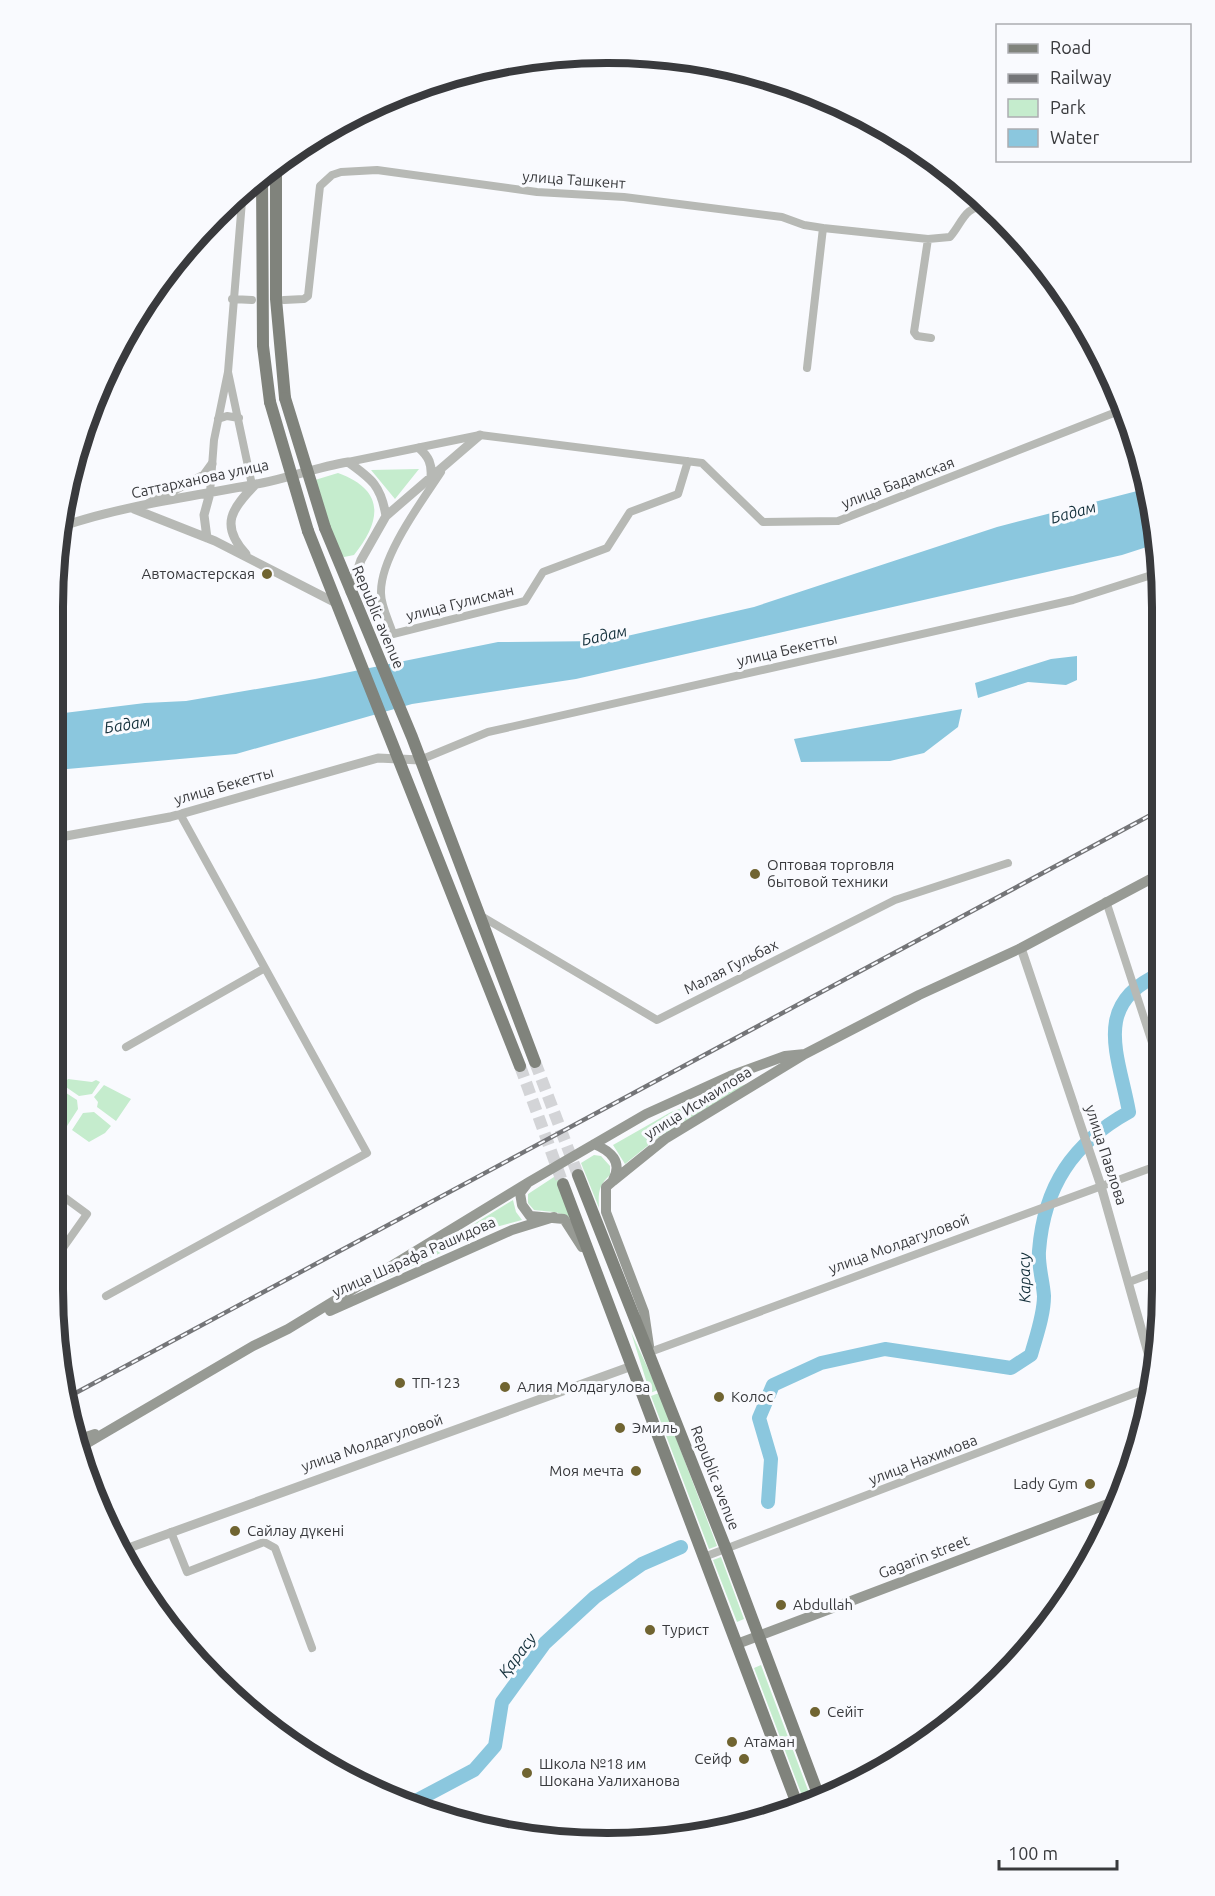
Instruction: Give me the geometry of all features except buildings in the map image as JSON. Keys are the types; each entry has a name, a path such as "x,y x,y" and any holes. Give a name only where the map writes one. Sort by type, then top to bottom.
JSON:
{"main road":[{"name":"Republic avenue","path":"276,176 276,300 285,398 325,528 419,756 535,1062"},
{"path":"262,187 263,346 270,402 308,531 334,602 520,1066"},
{"name":"улица Исмаилова","path":"613,1181 666,1139 805,1054 919,995 1020,948 1152,878"},
{"name":"улица Исмаилова","path":"529,1182 646,1114 730,1076 785,1056 805,1054"},
{"path":"594,1144 611,1154 617,1163 617,1173 606,1187 606,1212 644,1312 650,1352"},
{"name":"Republic avenue","path":"578,1175 650,1352 817,1792"},
{"path":"529,1182 520,1193 522,1205 530,1216 564,1219 577,1237 611,1325 630,1361"},
{"name":"улица Шарафа Рашидова","path":"288,1329 529,1182"},
{"path":"563,1184 795,1800"},
{"name":"улица Шарафа Рашидова","path":"115,1427 253,1346 288,1329 512,1230 554,1217"},
{"path":"84,1437 115,1427"},
{"path":"86,1444 115,1427"},
{"name":"Gagarin street","path":"737,1644 1108,1503"}],"street":[{"name":"улица Ташкент","path":"284,300 304,299 308,296 320,186 341,172 376,170 537,192 624,197 782,217 804,225 823,228"},
{"path":"207,538 204,515 210,493 218,419 228,372 232,299 242,204"},
{"path":"807,368 823,228 928,239 950,237 965,213 976,206"},
{"path":"928,239 914,332 917,336 932,338"},
{"path":"232,299 252,300"},
{"path":"228,372 254,484 238,501 231,516 230,531 251,559"},
{"name":"улица Бадамская","path":"348,462 480,435 702,463 763,522 838,521 1116,412"},
{"path":"218,419 227,416 239,418"},
{"path":"350,592 361,560 386,516 480,435"},
{"path":"419,448 428,455 432,466 431,477"},
{"name":"улица Гулисман","path":"445,465 401,532 387,565 381,593 393,634 525,601 543,572 607,548 630,512 678,494 688,461"},
{"path":"348,462 371,478 383,496 386,516"},
{"name":"Саттарханова улица","path":"70,525 254,484 317,467 348,462"},
{"path":"138,508 204,475 212,464"},
{"path":"138,508 251,559 334,602"},
{"path":"339,564 361,560"},
{"name":"улица Бекетты","path":"63,836 180,814 378,758 419,756 488,732 1073,600 1151,575"},
{"path":"106,1296 367,1154 180,814"},
{"name":"Малая Гульбах","path":"479,916 657,1020 895,900 1008,863"},
{"path":"1106,901 1152,1041"},
{"name":"улица Павлова","path":"1020,948 1101,1186 1148,1351"},
{"path":"126,1047 265,968"},
{"name":"улица Молдагуловой","path":"650,1352 1152,1168"},
{"path":"63,1196 87,1214 63,1248"},
{"path":"1129,1282 1152,1273"},
{"path":"1144,1335 1150,1334"},
{"name":"улица Молдагуловой","path":"129,1548 630,1361"},
{"name":"улица Нахимова","path":"704,1557 1143,1391"},
{"path":"171,1532 187,1572 264,1542 270,1543 275,1548 312,1648"}],"green space":[{"path":"419,469 395,499 371,470"},
{"path":"338,473 364,488 371,497 374,507 374,518 363,542 354,555 344,557 337,551 315,480"},
{"path":"771,1075 656,1139 625,1164 613,1145 671,1112"},
{"path":"68,1079 100,1082 92,1094 79,1096 63,1085"},
{"path":"104,1085 131,1099 116,1121 97,1107 98,1102 94,1097"},
{"path":"63,1091 77,1100 78,1109 67,1126 63,1123"},
{"path":"94,1112 111,1126 105,1133 89,1142 72,1130 83,1113"},
{"path":"594,1155 601,1156 610,1166 610,1175 600,1189 599,1208 581,1163"},
{"path":"557,1175 580,1229 564,1215 534,1210 528,1203 528,1194"},
{"path":"513,1200 516,1212 522,1220 496,1227 385,1279"},
{"path":"631,1332 658,1390 650,1393"},
{"path":"659,1393 717,1546 709,1549 651,1396"},
{"path":"721,1557 744,1619 737,1622 713,1560"},
{"path":"761,1665 810,1794 802,1797 754,1668"}],"water":[{"name":"Бадам","path":"1139,490 1148,547 1122,555 576,679 412,704 236,754 63,769 63,713 145,703 186,701 315,679 498,642 605,641 754,607 997,527"},
{"path":"1077,656 1077,680 1066,685 1028,682 978,698 975,683 1051,659"},
{"path":"962,709 958,727 924,753 890,761 801,762 794,739"}],"waterway":[{"name":"Карасу","path":"768,1502 771,1459 759,1418 773,1385 821,1363 885,1349 1011,1368 1031,1355 1044,1303 1039,1251 1047,1206 1055,1187 1077,1152 1109,1124 1129,1112 1116,1052 1117,1016 1125,1000 1138,986 1152,978"},
{"name":"Қарасу","path":"419,1799 474,1770 495,1746 502,1702 545,1643 595,1597 642,1564 681,1547"}],"tunnel":[{"path":"535,1062 578,1175"},
{"path":"520,1066 563,1184"}],"railway":[{"path":"73,1394 1152,814"}],"place":[{"name":"Автомастерская","path":"267,574"},
{"name":"Оптовая торговля бытовой техники","path":"755,874"},
{"name":"ТП-123","path":"400,1383"},
{"name":"Алия Молдагулова","path":"505,1387"},
{"name":"Колос","path":"719,1397"},
{"name":"Эмиль","path":"620,1428"},
{"name":"Моя мечта","path":"636,1471"},
{"name":"Lady Gym","path":"1090,1484"},
{"name":"Сайлау дүкені","path":"235,1531"},
{"name":"Аbdullah","path":"781,1605"},
{"name":"Турист","path":"650,1630"},
{"name":"Сейіт","path":"815,1712"},
{"name":"Атаман","path":"732,1742"},
{"name":"Сейф","path":"744,1759"},
{"name":"Школа №18 им Шокана Уалиханова","path":"527,1773"}]}
